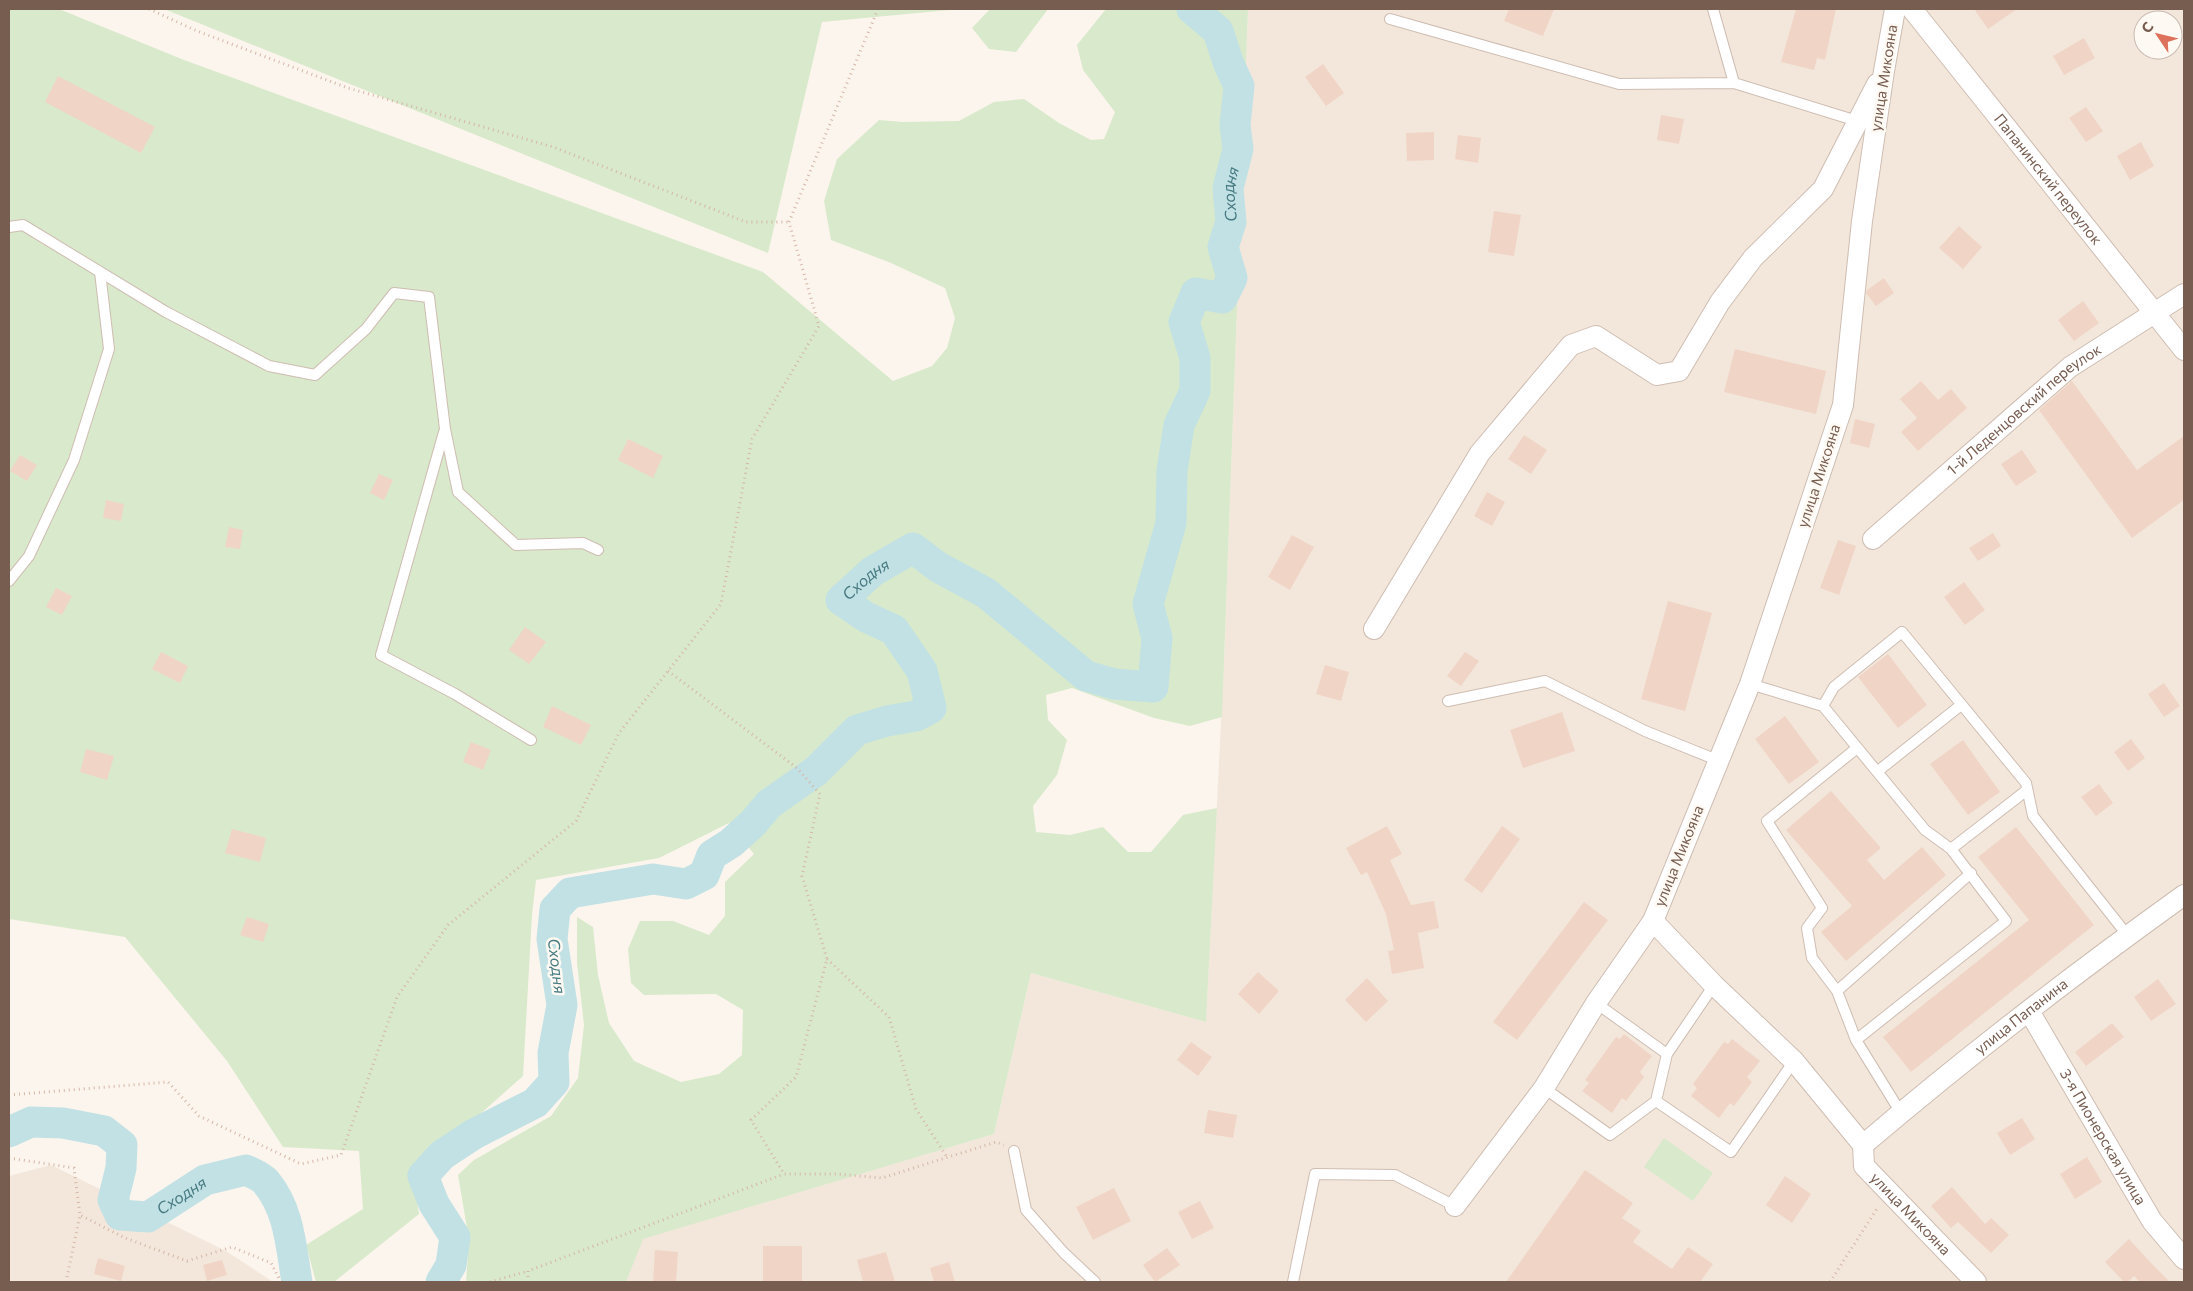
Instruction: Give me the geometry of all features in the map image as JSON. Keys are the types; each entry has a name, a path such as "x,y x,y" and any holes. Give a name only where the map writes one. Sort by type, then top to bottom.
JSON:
{"street":[{"name":"улица Микояна","path":"1455,1206 1544,1088 1596,1003 1653,921 1717,760 1750,684 1842,405 1862,221 1895,9"},
{"name":"Папанинский переулок","path":"1912,9 2184,350"},
{"path":"1374,629 1480,454 1571,345 1596,336 1657,375 1679,371 1720,302 1753,258 1823,190 1884,71"},
{"name":"1-й Леденцовский переулок","path":"1873,539 2070,367 2184,294"},
{"name":"улица Папанина","path":"1863,1146 1901,1113 2029,1011 2184,895"},
{"name":"улица Микояна","path":"1653,921 1714,985 1794,1061 1863,1146 1864,1166 1887,1192 1976,1282"},
{"name":"3-я Пионерская улица","path":"2029,1011 2152,1221 2184,1259"}],"lane":[{"path":"1713,9 1734,82"},
{"path":"1390,19 1619,84 1734,82 1857,121"},
{"path":"9,227 23,225 166,312 269,366 315,375 366,329 394,293 429,296 445,429 458,492 516,546 583,542 598,550"},
{"path":"9,581 29,556 74,460 109,349 100,272"},
{"path":"445,429 381,654 455,694 531,740"},
{"path":"1823,706 1834,687 1902,632 2026,783 2032,816 2128,936"},
{"path":"1448,701 1545,681 1645,731 1717,760"},
{"path":"1750,684 1823,706 1925,830 1951,849 2006,921 1856,1040"},
{"path":"1878,771 1962,705"},
{"path":"1857,748 1767,821 1822,908 1808,928 1812,958 1836,991 1856,1040 1901,1113"},
{"path":"1951,849 2026,790"},
{"path":"1836,991 1970,873"},
{"path":"1544,1088 1610,1135 1656,1101 1667,1054 1714,985"},
{"path":"1596,1003 1667,1054"},
{"path":"1656,1101 1731,1152 1794,1061"},
{"path":"1014,1151 1026,1210 1064,1253 1095,1282"},
{"path":"1293,1282 1315,1174 1395,1175 1455,1206"}],"path":[{"path":"149,9 197,31 348,88 554,147 746,222 789,222"},
{"path":"9,1095 168,1082 199,1116 300,1164 341,1155 397,997 448,925 576,821 619,733 721,604 752,439 819,326 789,222 878,9"},
{"path":"668,671 797,768 820,794 802,876 827,958 889,1017 916,1109 947,1157"},
{"path":"784,1174 752,1120 796,1077 827,958"},
{"path":"490,1282 528,1271 784,1174 836,1174 882,1178 996,1142 1014,1151"},
{"path":"9,1158 74,1168 80,1215 66,1282"},
{"path":"1830,1282 1887,1192"},
{"path":"80,1215 125,1238 187,1261 232,1247 271,1263 281,1282"},
{"path":"528,1271 528,1282"}],"shaded area":[{"path":"1248,9 2184,9 2184,1282 626,1282 642,1239 994,1134 1031,973 1206,1022 1224,663"},
{"path":"51,1165 226,1251 273,1282 9,1282 9,1176"}],"green space":[{"path":"9,9 59,9 184,60 763,272 893,381 932,366 947,348 955,318 945,288 891,263 831,240 824,201 837,159 879,120 903,122 959,121 994,102 1024,99 1059,123 1091,140 1104,139 1115,112 1083,70 1077,45 1106,9 1248,9 1222,717 1190,726 1154,718 1072,688 1046,695 1048,720 1067,740 1057,775 1033,806 1036,832 1070,835 1103,827 1128,852 1151,852 1183,815 1217,808 1206,1022 1031,973 994,1134 643,1239 626,1282 466,1282 469,1240 458,1175 474,1160 551,1116 578,1078 584,1025 577,963 577,917 593,927 598,975 609,1023 634,1061 681,1082 719,1074 742,1055 743,1010 716,994 644,995 631,983 628,949 640,921 673,921 709,935 725,916 725,882 754,854 729,823 659,858 536,880 532,915 523,1076 413,1174 419,1214 334,1282 316,1282 306,1245 363,1209 359,1151 283,1147 227,1061 125,937 9,919"},
{"path":"164,9 960,9 822,22 768,253"},
{"path":"990,9 1048,9 1016,52 989,49 972,28"},
{"path":"1664,1138 1713,1173 1693,1201 1644,1167"}],"building":[{"path":"1509,9 1554,9 1543,36 1504,21"},
{"path":"1796,9 1836,9 1825,60 1817,58 1814,70 1781,62"},
{"path":"1974,9 2017,9 1988,29"},
{"path":"2084,38 2095,58 2064,75 2053,56"},
{"path":"1323,64 1344,93 1326,106 1305,77"},
{"path":"58,76 155,127 141,153 45,102"},
{"path":"2086,107 2103,131 2086,142 2069,118"},
{"path":"1661,115 1684,119 1679,144 1657,140"},
{"path":"1434,132 1434,160 1407,161 1406,133"},
{"path":"1458,135 1481,138 1478,163 1455,159"},
{"path":"2141,142 2154,166 2130,180 2117,156"},
{"path":"1494,211 1521,215 1514,256 1488,252"},
{"path":"1959,226 1982,247 1963,269 1939,248"},
{"path":"1884,278 1894,293 1876,306 1866,293 1867,290"},
{"path":"2083,301 2099,323 2074,341 2058,320"},
{"path":"1735,349 1826,371 1816,414 1724,392"},
{"path":"1921,381 1938,400 1951,389 1967,408 1918,451 1901,432 1917,418 1900,399"},
{"path":"2072,381 2137,470 2184,436 2184,500 2132,538 2039,410"},
{"path":"1855,419 1875,424 1869,448 1850,443"},
{"path":"1524,435 1547,450 1531,474 1508,459"},
{"path":"628,439 663,456 653,478 618,460"},
{"path":"2022,450 2037,472 2016,486 2001,464"},
{"path":"20,455 37,465 27,481 10,471"},
{"path":"379,474 393,480 384,500 370,493"},
{"path":"1487,492 1505,502 1492,526 1474,516"},
{"path":"106,500 124,504 121,521 103,518"},
{"path":"229,527 243,530 240,549 225,547"},
{"path":"1993,533 2001,546 1978,561 1969,548"},
{"path":"1292,535 1314,547 1290,590 1268,577"},
{"path":"1838,540 1856,546 1839,595 1820,588"},
{"path":"1964,582 1985,610 1965,625 1944,597"},
{"path":"56,588 72,596 62,615 46,607"},
{"path":"1668,601 1712,613 1685,711 1641,699"},
{"path":"525,627 546,642 529,664 509,650"},
{"path":"161,652 188,666 180,683 152,669"},
{"path":"1465,652 1479,661 1461,686 1447,676"},
{"path":"1888,654 1927,705 1898,728 1858,677"},
{"path":"1325,665 1349,672 1341,701 1316,694"},
{"path":"2164,683 2180,706 2164,717 2148,694"},
{"path":"552,706 591,725 581,745 543,727"},
{"path":"1562,712 1575,751 1523,768 1510,730"},
{"path":"1785,716 1819,762 1789,784 1755,739"},
{"path":"2131,739 2145,758 2128,771 2114,752"},
{"path":"1963,740 2000,792 1968,815 1930,764"},
{"path":"471,742 491,750 483,770 463,762"},
{"path":"86,749 114,756 107,780 80,772"},
{"path":"2099,784 2113,803 2096,816 2081,797"},
{"path":"1831,791 1881,848 1867,860 1884,880 1922,847 1946,875 1846,961 1821,932 1852,906 1786,830"},
{"path":"1387,826 1402,854 1390,860 1411,905 1434,901 1439,928 1418,933 1424,968 1392,974 1388,951 1394,950 1386,914 1367,872 1361,875 1346,848"},
{"path":"1502,826 1520,839 1482,893 1464,880"},
{"path":"2016,827 2094,925 1911,1072 1883,1037 2029,920 1978,857"},
{"path":"232,829 266,838 260,862 225,853"},
{"path":"1584,902 1608,920 1517,1040 1493,1022"},
{"path":"247,917 269,924 263,942 240,935"},
{"path":"1258,972 1279,991 1259,1014 1238,994"},
{"path":"1367,978 1388,1001 1366,1022 1345,1000"},
{"path":"2158,979 2176,1004 2151,1021 2134,997"},
{"path":"2112,1023 2124,1037 2086,1066 2075,1052"},
{"path":"1624,1034 1652,1056 1640,1072 1644,1077 1626,1101 1622,1098 1612,1113 1582,1091 1589,1083 1585,1080 1616,1037 1620,1039"},
{"path":"1732,1039 1760,1061 1747,1077 1752,1082 1734,1106 1730,1103 1719,1118 1691,1096 1697,1088 1693,1084 1724,1042 1728,1044"},
{"path":"1191,1042 1212,1057 1198,1076 1177,1060"},
{"path":"1208,1110 1237,1115 1233,1138 1204,1133"},
{"path":"2022,1118 2035,1139 2010,1155 1997,1133"},
{"path":"2087,1157 2102,1182 2075,1199 2060,1174"},
{"path":"1585,1170 1633,1203 1622,1218 1641,1231 1633,1242 1672,1269 1688,1247 1713,1264 1700,1282 1506,1282"},
{"path":"1785,1176 1811,1194 1792,1223 1766,1205"},
{"path":"1952,1187 1985,1224 1991,1218 2009,1235 1991,1253 1958,1222 1951,1228 1931,1206"},
{"path":"1114,1188 1131,1221 1093,1240 1076,1207"},
{"path":"1200,1201 1214,1228 1192,1239 1178,1212"},
{"path":"2129,1239 2170,1282 2140,1282 2134,1276 2128,1282 2124,1282 2105,1262"},
{"path":"763,1246 802,1246 802,1282 763,1282"},
{"path":"1167,1248 1180,1265 1155,1282 1143,1265"},
{"path":"655,1250 678,1252 676,1282 653,1282"},
{"path":"886,1252 895,1282 863,1282 857,1260"},
{"path":"98,1258 125,1266 121,1281 94,1274"},
{"path":"222,1260 227,1275 207,1281 203,1265"},
{"path":"949,1262 955,1282 934,1282 930,1268"}],"waterway":[{"name":"Сходня","path":"441,1282 451,1265 455,1237 434,1204 423,1176 442,1155 474,1134 535,1103 554,1082 553,1053 562,1005 552,939 555,909 570,893 653,879 686,884 704,875 712,855 731,843 753,823 769,804 816,771 857,730 887,721 916,716 931,708 922,671 894,630 866,617 841,600 873,571 913,548 938,567 986,593 1086,676 1114,684 1153,687 1157,638 1148,604 1171,523 1172,471 1179,425 1195,391 1195,358 1184,322 1196,293 1222,298 1232,278 1223,247 1231,222 1228,188 1238,149 1235,125 1239,86 1228,62 1218,31 1192,9"},
{"name":"Сходня","path":"9,1132 31,1122 63,1123 104,1131 122,1145 121,1168 113,1200 120,1215 148,1217 205,1180 246,1170 257,1175 266,1182 274,1193 285,1217 297,1282"}]}
